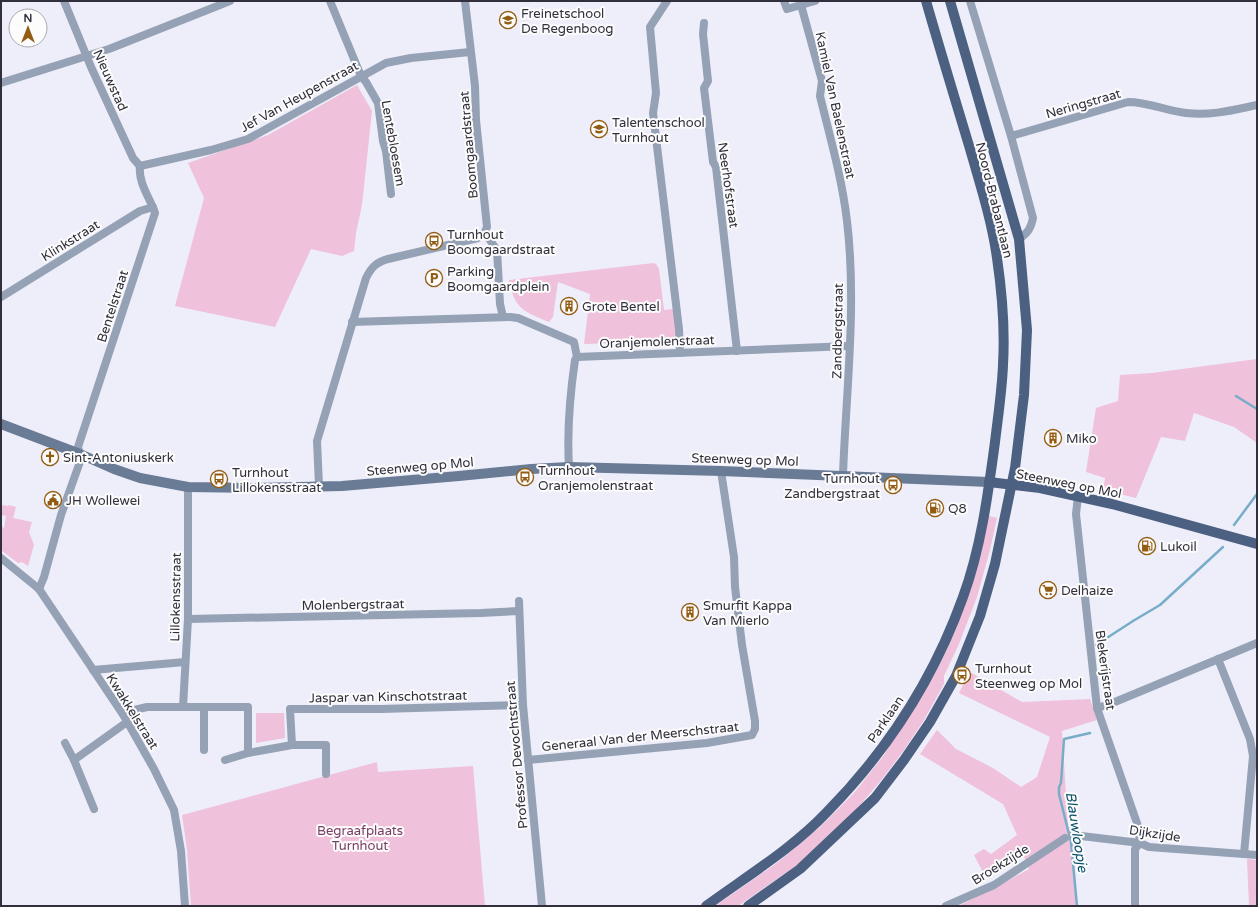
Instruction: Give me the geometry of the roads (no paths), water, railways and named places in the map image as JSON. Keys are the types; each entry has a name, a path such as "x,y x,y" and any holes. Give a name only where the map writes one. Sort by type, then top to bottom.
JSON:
{"main road":[{"name":"Noord-Brabantlaan","path":"926,1 987,209 997,256 1001,294 1003,365 1001,396 989,482"},
{"name":"Noord-Brabantlaan","path":"950,1 1019,239 1027,337 1024,395 1012,485"},
{"name":"Steenweg op Mol","path":"989,482 1040,488 1078,496 1257,544"},
{"name":"Parklaan","path":"706,906 787,848 825,814 858,779 908,711 942,650 964,596 978,547 989,482"},
{"path":"748,906 800,869 875,798 904,760 930,722 956,676 980,616 996,564 1012,485"}],"street":[{"name":"Nieuwstad","path":"64,1 86,56 133,158 140,166"},
{"path":"1,82 86,56 230,1"},
{"name":"Lentebloesem","path":"330,1 361,76 378,103 391,194"},
{"name":"Boomgaardstraat","path":"464,1 474,86 476,128 487,222 487,227 484,234"},
{"path":"667,1 650,28 656,93 653,113 679,329 680,352"},
{"path":"784,1 787,9 815,1"},
{"name":"Noord-Brabantlaan","path":"970,1 1011,136 1033,218 1027,234 1019,239"},
{"name":"Kamiel Van Baelenstraat","path":"801,5 822,81 820,96 842,187"},
{"name":"Neerhofstraat","path":"704,23 703,34 708,81 704,88 713,162 716,167 737,351"},
{"name":"Jef Van Heupenstraat","path":"140,166 211,150 248,139 386,63 398,60 470,52"},
{"name":"Neringstraat","path":"1011,136 1128,102 1140,102 1184,113 1207,115 1257,105"},
{"name":"Bentelstraat","path":"39,589 44,577 61,515 81,459 78,447 155,213 139,173 140,166"},
{"name":"Zandbergstraat","path":"842,187 848,241 850,291 849,346 842,475"},
{"name":"Klinkstraat","path":"1,297 140,211 153,207"},
{"path":"318,486 317,441 352,322 366,278 372,267 380,261 478,238 484,234 497,250 500,304 503,318"},
{"path":"352,322 518,318 566,337 574,342 578,357 575,360 571,393 568,448 569,468"},
{"name":"Oranjemolenstraat","path":"578,357 849,346"},
{"name":"Steenweg op Mol","path":"1,424 140,478 188,487 255,488 318,486 428,479 531,469 569,468 842,475 989,482"},
{"name":"Generaal Van der Meerschstraat","path":"528,760 707,743 752,735 755,729 755,721 742,645 735,587 734,557 721,471"},
{"name":"Lillokensstraat","path":"183,707 188,619 188,487"},
{"name":"Blekerijstraat","path":"1078,496 1076,514 1097,708 1138,826 1140,843"},
{"name":"Kwakkelstraat","path":"1,558 39,589 126,719 154,769 174,810 181,851 185,906"},
{"name":"Professor Devochtstraat","path":"519,601 523,705 542,906"},
{"name":"Molenbergstraat","path":"188,619 519,611"},
{"path":"1097,708 1257,643"},
{"path":"1218,659 1250,739 1253,756 1244,854"},
{"path":"93,670 185,662"},
{"name":"Jaspar van Kinschotstraat","path":"292,745 290,709 381,709 523,705"},
{"path":"74,760 126,719 130,711 147,707 248,707 248,753"},
{"path":"202,707 204,750"},
{"path":"65,743 74,760 94,808"},
{"path":"225,760 248,753 292,745 326,745 326,774"},
{"name":"Dijkzijde","path":"1069,836 1140,843 1149,847 1257,855"},
{"name":"Broekzijde","path":"946,906 994,885 1069,836"},
{"path":"1135,906 1135,849 1140,843"}],"waterway":[{"name":"Blauwloopje","path":"1236,396 1257,409"},
{"name":"Blauwloopje","path":"1234,525 1257,494"},
{"name":"Blauwloopje","path":"1096,645 1160,605 1223,547"},
{"name":"Blauwloopje","path":"1077,906 1071,842 1059,794 1059,787 1061,783 1064,739 1090,733"}],"place":[{"name":"Freinetschool De Regenboog","path":"508,20"},
{"name":"Talentenschool Turnhout","path":"599,129"},
{"name":"Turnhout Boomgaardstraat","path":"434,241"},
{"name":"Parking Boomgaardplein","path":"434,278"},
{"name":"Grote Bentel","path":"569,306"},
{"name":"Miko","path":"1053,438"},
{"name":"Sint-Antoniuskerk","path":"50,457"},
{"name":"Turnhout Oranjemolenstraat","path":"525,477"},
{"name":"Turnhout Lillokensstraat","path":"219,479"},
{"name":"Turnhout Zandbergstraat","path":"893,485"},
{"name":"JH Wollewei","path":"53,500"},
{"name":"Q8","path":"935,508"},
{"name":"Lukoil","path":"1147,546"},
{"name":"Delhaize","path":"1048,590"},
{"name":"Smurfit Kappa Van Mierlo","path":"690,612"},
{"name":"Turnhout Steenweg op Mol","path":"962,675"}],"park label":[{"name":"Begraafplaats Turnhout","path":"360,838"}]}
